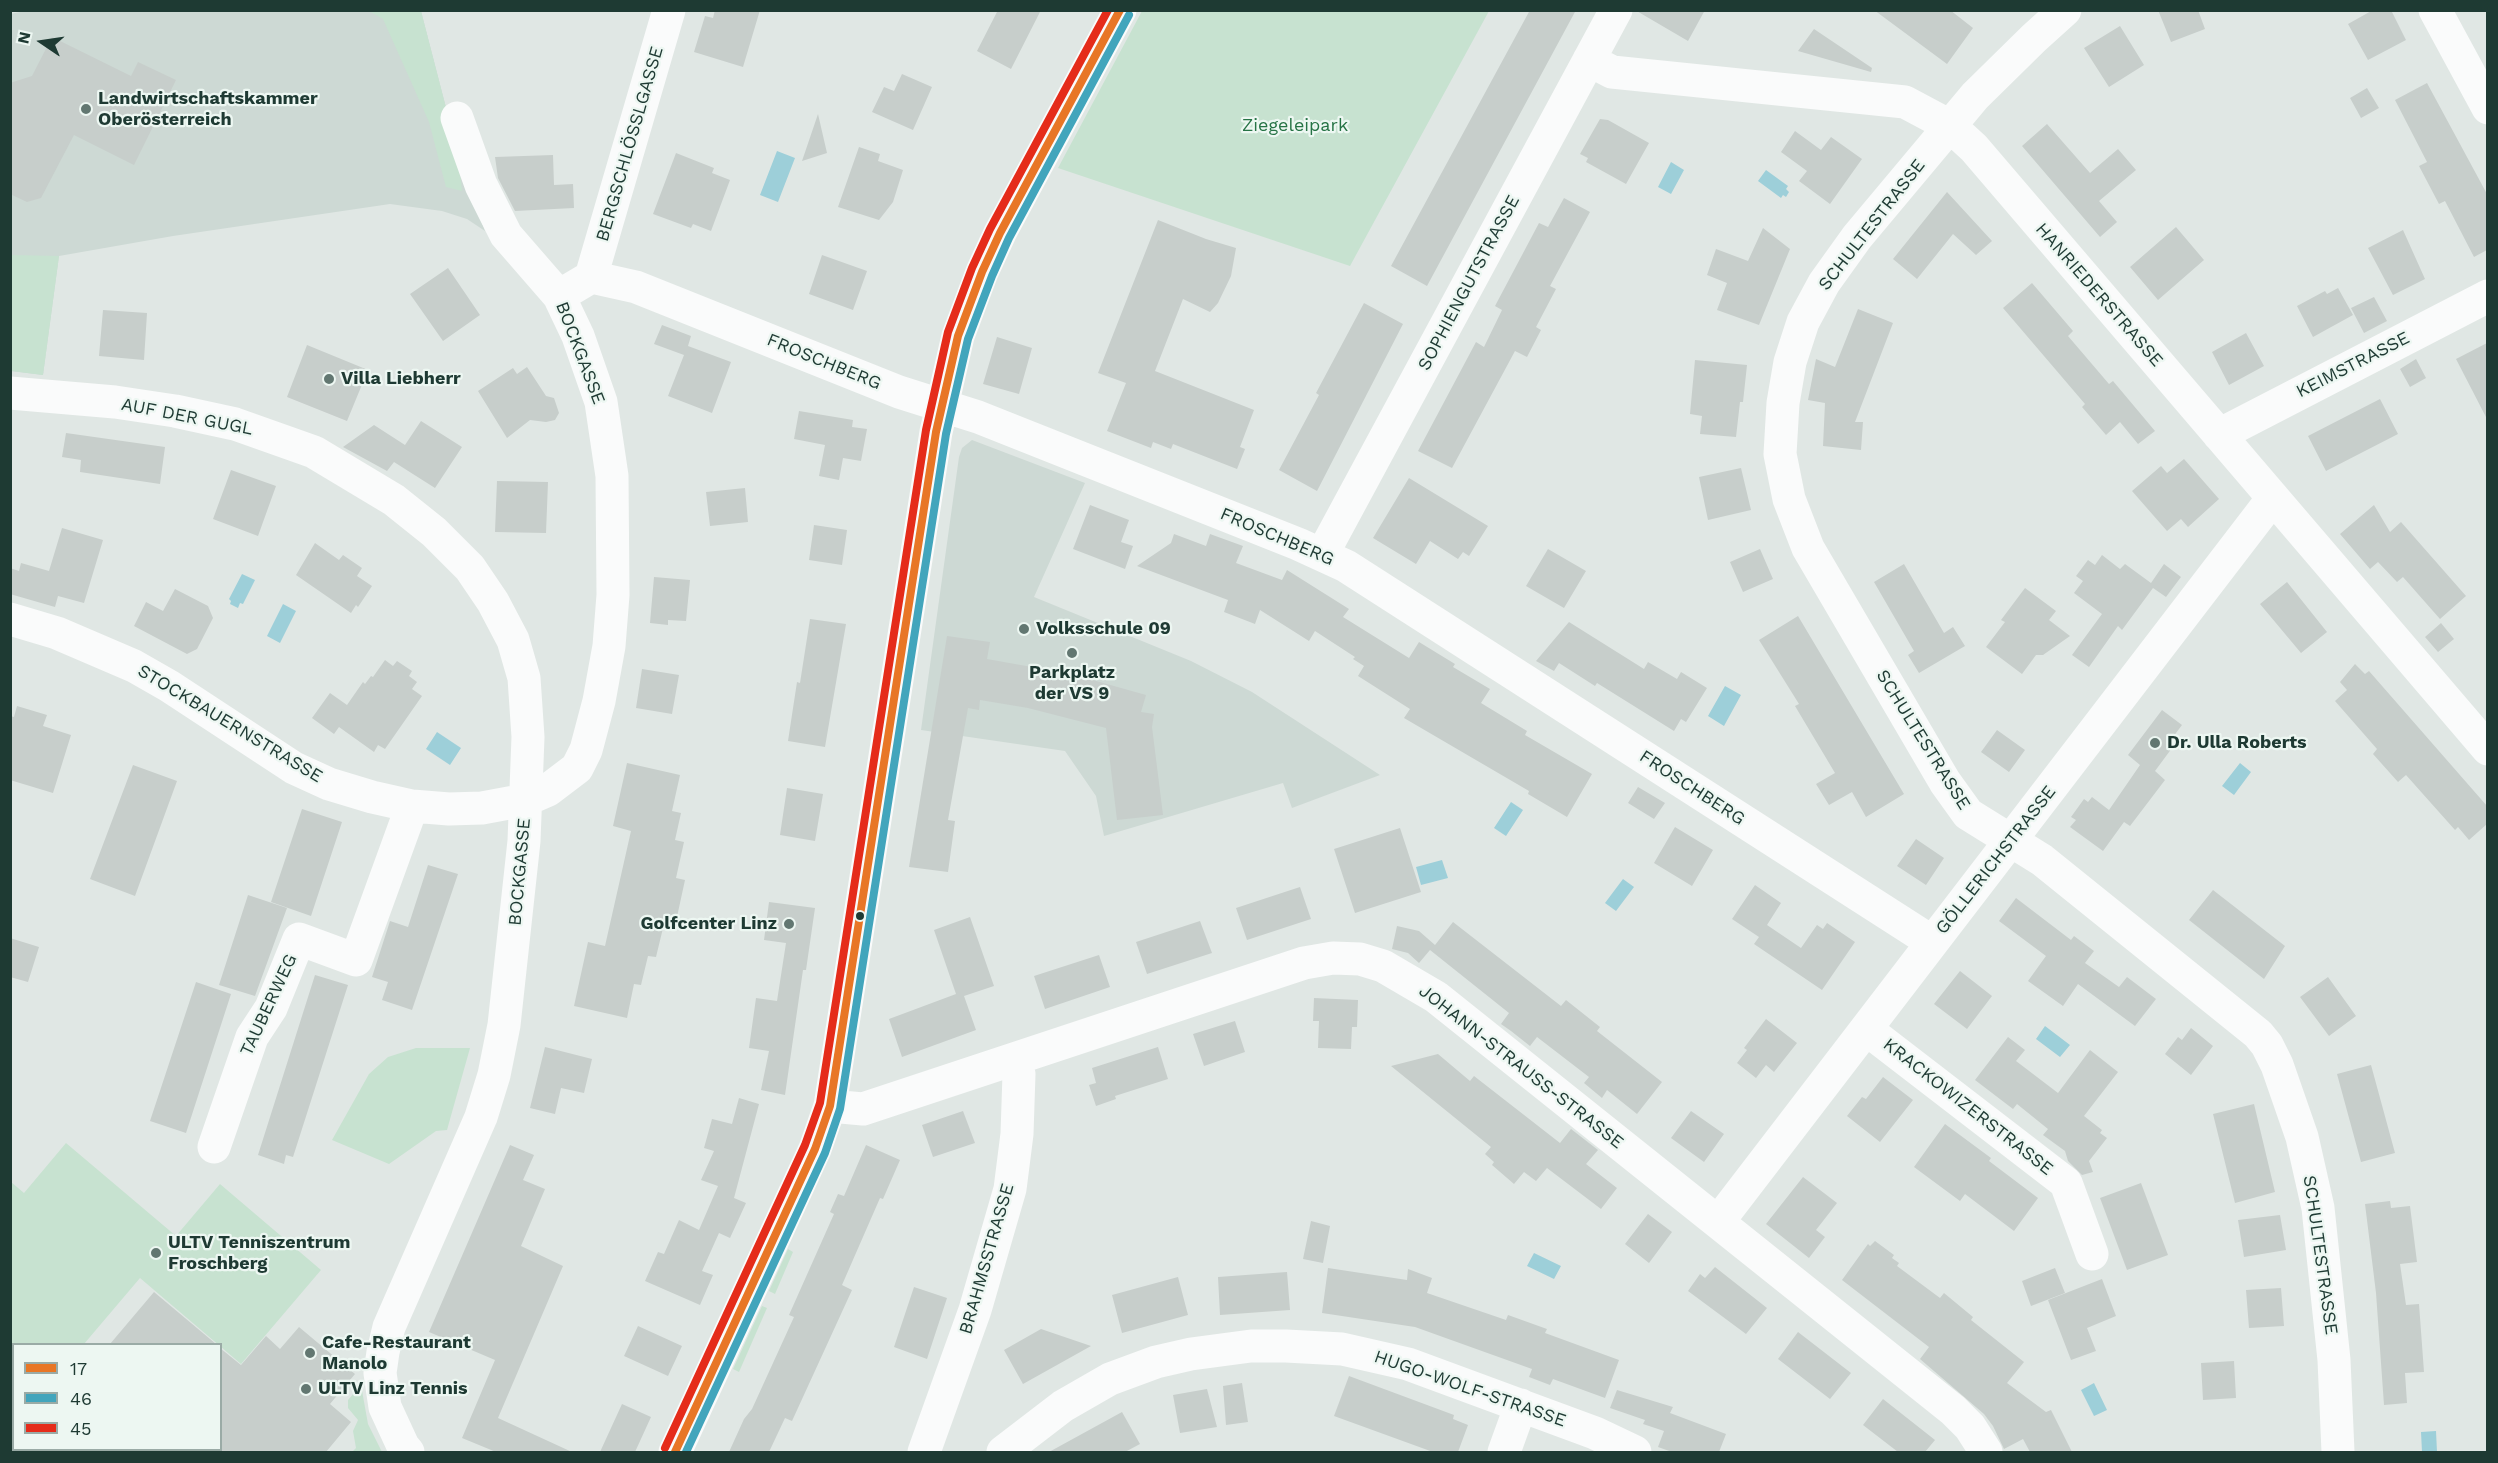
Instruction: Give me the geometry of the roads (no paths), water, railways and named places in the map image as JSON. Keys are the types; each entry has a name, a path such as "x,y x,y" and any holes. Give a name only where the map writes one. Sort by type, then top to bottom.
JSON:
{"street":[{"name":"BERGSCHLÖSSLGASSE","path":"591,277 669,10"},
{"path":"675,1452 815,1149 830,1106 941,405 958,336 982,272 1016,202 1120,10"},
{"name":"SOPHIENGUTSTRASSE","path":"1323,555 1616,10"},
{"name":"SCHULTESTRASSE","path":"2066,10 2034,38 1976,96 1857,237 1824,283 1803,322 1790,362 1783,403 1780,454 1789,499 1808,548 1940,773 1968,814 2042,860 2258,1034 2267,1045 2277,1065 2302,1137 2318,1208 2334,1360 2338,1452"},
{"path":"2435,10 2487,108"},
{"name":"HANRIEDERSTRASSE","path":"1589,60 1612,72 1905,102 1950,126 1974,148 2487,749"},
{"name":"BOCKGASSE","path":"408,1452 385,1407 380,1373 383,1352 389,1327 481,1117 494,1074 504,1025 524,841 525,800 562,781 577,768 586,750 609,646 613,595 612,476 601,402 578,336 559,296 506,235 481,185 457,118"},
{"path":"559,296 591,277"},
{"name":"FROSCHBERG","path":"591,277 636,287 899,392 978,417 1346,566 1932,942"},
{"name":"KEIMSTRASSE","path":"2219,435 2487,296"},
{"name":"AUF DER GUGL","path":"10,393 115,402 176,411 235,424 314,452 394,500 426,525 470,568 493,602 513,640 524,678 528,736 525,800"},
{"name":"GÖLLERICHSTRASSE","path":"1718,1222 2273,498"},
{"name":"STOCKBAUERNSTRASSE","path":"10,619 57,633 134,666 169,686 294,768 329,784 412,806 449,809 482,808 525,800"},
{"name":"TAUBERWEG","path":"214,1147 252,1037 271,1008 299,939 356,960 412,806"},
{"name":"JOHANN-STRAUSS-STRASSE","path":"830,1106 863,1109 1304,963 1333,958 1360,959 1383,966 1436,997 1953,1410 1970,1427 1986,1452"},
{"name":"KRACKOWIZERSTRASSE","path":"1866,1029 2066,1183 2092,1254"},
{"name":"BRAHMSSTRASSE","path":"924,1452 975,1310 1010,1189 1017,1134 1019,1074 1015,1060"},
{"name":"HUGO-WOLF-STRASSE","path":"1003,1452 1064,1406 1110,1379 1156,1362 1220,1349 1251,1346 1311,1346 1374,1355 1408,1364 1595,1433 1635,1452"},
{"path":"1504,1452 1521,1406"}],"water":[{"path":"777,151 795,158 778,202 760,195"},
{"path":"1671,162 1684,170 1671,194 1658,187"},
{"path":"1766,170 1788,186 1786,189 1789,192 1786,197 1783,195 1781,198 1758,181"},
{"path":"242,574 255,580 243,604 240,603 238,608 230,604 229,599"},
{"path":"283,604 296,611 280,643 267,636"},
{"path":"1725,686 1741,695 1724,726 1708,716"},
{"path":"437,732 461,748 450,765 426,749"},
{"path":"2240,763 2251,772 2234,795 2222,786"},
{"path":"1511,802 1523,810 1506,836 1494,828"},
{"path":"1442,860 1448,878 1421,885 1416,867"},
{"path":"1623,879 1634,887 1616,911 1605,903"},
{"path":"2045,1026 2070,1045 2060,1057 2036,1039"},
{"path":"1534,1253 1561,1266 1554,1279 1527,1266"},
{"path":"2094,1383 2107,1410 2094,1416 2081,1390"},
{"path":"2436,1431 2437,1452 2422,1452 2421,1432"}],"place":[{"name":"Landwirtschaftskammer Oberösterreich","path":"86,109"},
{"name":"Villa Liebherr","path":"329,379"},
{"name":"Volksschule 09","path":"1024,629"},
{"name":"Parkplatz der VS 9","path":"1072,653"},
{"name":"Dr. Ulla Roberts","path":"2155,743"},
{"name":"Golfcenter Linz","path":"789,924"},
{"name":"ULTV Tenniszentrum Froschberg","path":"156,1253"},
{"name":"Cafe-Restaurant Manolo","path":"310,1353"},
{"name":"ULTV Linz Tennis","path":"306,1389"}],"park label":[{"name":"Ziegeleipark","path":"1295,126"}]}
